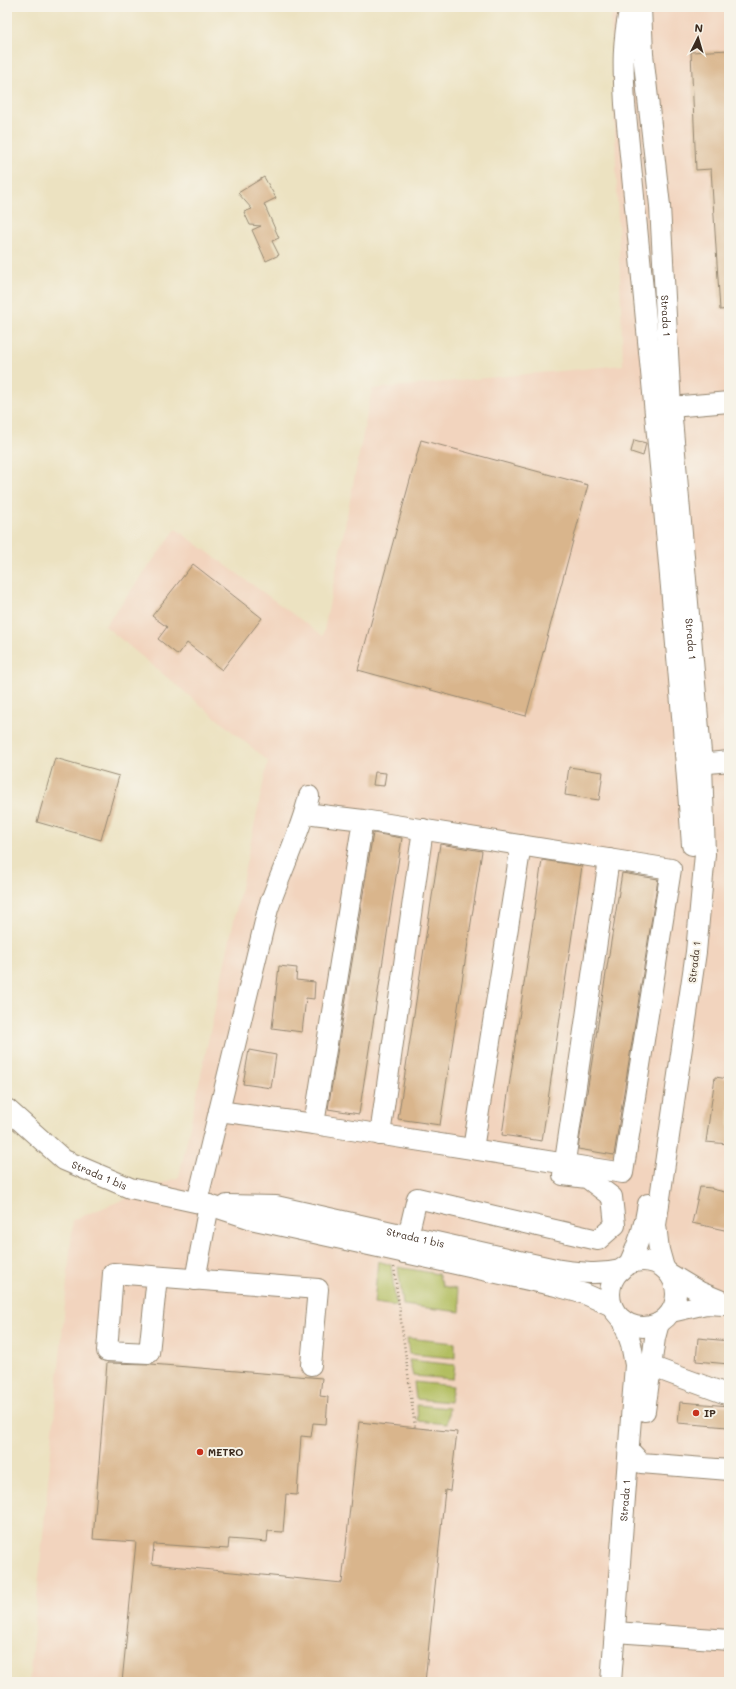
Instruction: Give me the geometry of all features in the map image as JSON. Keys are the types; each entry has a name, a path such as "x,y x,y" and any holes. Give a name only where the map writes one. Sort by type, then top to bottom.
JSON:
{"street":[{"name":"Strada 1","path":"630,7 622,59 625,104 694,764 705,854 696,952 656,1225 659,1250 666,1271"},
{"name":"Strada 1","path":"625,1267 638,1244 646,1219 685,949 692,855 694,764 660,206 643,54 641,7"},
{"path":"671,406 729,402"},
{"path":"694,764 729,761"},
{"path":"195,1280 203,1203 219,1111 268,909 307,804 363,820 671,869 622,1173 314,1124 219,1111"},
{"path":"314,1124 363,820"},
{"path":"380,1135 423,829"},
{"path":"473,1149 521,845"},
{"path":"401,1246 417,1198 598,1240 615,1225 612,1197 587,1178 563,1175 609,859"},
{"name":"Strada 1 bis","path":"7,1109 16,1127 64,1160 130,1188 203,1203 276,1206 401,1246 585,1294 617,1313"},
{"name":"Strada 1 bis","path":"401,1246 586,1274 606,1273 625,1267"},
{"path":"643,1261 657,1264 700,1292 729,1305 706,1304 665,1318 650,1326 641,1327 631,1325 617,1313 610,1289 614,1278 625,1267 643,1261"},
{"path":"665,1318 676,1300 673,1280 666,1271"},
{"path":"157,1277 318,1289 311,1365"},
{"name":"Strada 1","path":"611,1682 621,1632 635,1457 635,1365 632,1344 617,1313"},
{"name":"Strada 1","path":"635,1457 655,1338 665,1318"},
{"path":"650,1366 729,1395"},
{"path":"635,1457 729,1469"},
{"name":"Strada 1","path":"621,1632 623,1682"},
{"path":"621,1632 729,1640"}],"path":[{"path":"401,1246 415,1427"}],"shaded area":[{"path":"616,7 729,7 729,1682 29,1682 73,1220 179,1177 268,761 105,626 176,529 323,636 372,389 623,365 611,19"}],"green space":[{"path":"378,1261 391,1265 396,1306 374,1303"},
{"path":"398,1267 438,1274 443,1286 456,1289 460,1300 460,1312 403,1305"},
{"path":"407,1338 455,1343 455,1358 409,1354"},
{"path":"409,1360 455,1365 453,1379 413,1376"},
{"path":"414,1382 453,1386 450,1402 416,1399"},
{"path":"417,1405 449,1408 447,1424 418,1421"}],"building":[{"path":"729,50 729,309 720,310 711,169 696,170 691,52"},
{"path":"264,177 276,198 264,204 279,238 272,241 279,255 266,261 252,230 261,226 250,225 244,212 252,209 238,193"},
{"path":"421,440 588,485 526,716 358,670"},
{"path":"634,440 646,443 643,456 631,452"},
{"path":"193,564 262,618 222,670 187,643 178,655 158,639 167,627 152,616"},
{"path":"55,758 119,776 101,840 37,822"},
{"path":"569,767 603,772 599,800 565,795"},
{"path":"375,772 386,773 384,786 373,785"},
{"path":"373,833 402,838 359,1114 328,1109"},
{"path":"440,844 482,851 440,1125 398,1119"},
{"path":"542,860 582,866 542,1141 502,1135"},
{"path":"622,873 658,879 614,1155 578,1149"},
{"path":"279,966 297,968 296,980 315,982 314,999 306,998 302,1032 272,1028"},
{"path":"249,1050 276,1055 271,1088 243,1084"},
{"path":"715,1077 729,1079 729,1144 706,1142"},
{"path":"700,1187 712,1188 729,1193 729,1231 692,1223"},
{"path":"698,1338 729,1341 729,1364 696,1361"},
{"path":"107,1363 151,1364 322,1378 320,1396 328,1397 326,1424 313,1423 311,1437 301,1436 297,1495 286,1494 283,1532 268,1531 267,1542 229,1539 228,1549 154,1544 152,1564 342,1583 359,1422 457,1432 450,1491 445,1490 425,1682 122,1682 136,1542 93,1539"},
{"path":"680,1402 729,1406 728,1427 678,1423"}],"place":[{"name":"IP","path":"696,1413"},
{"name":"METRO","path":"200,1452"}]}
